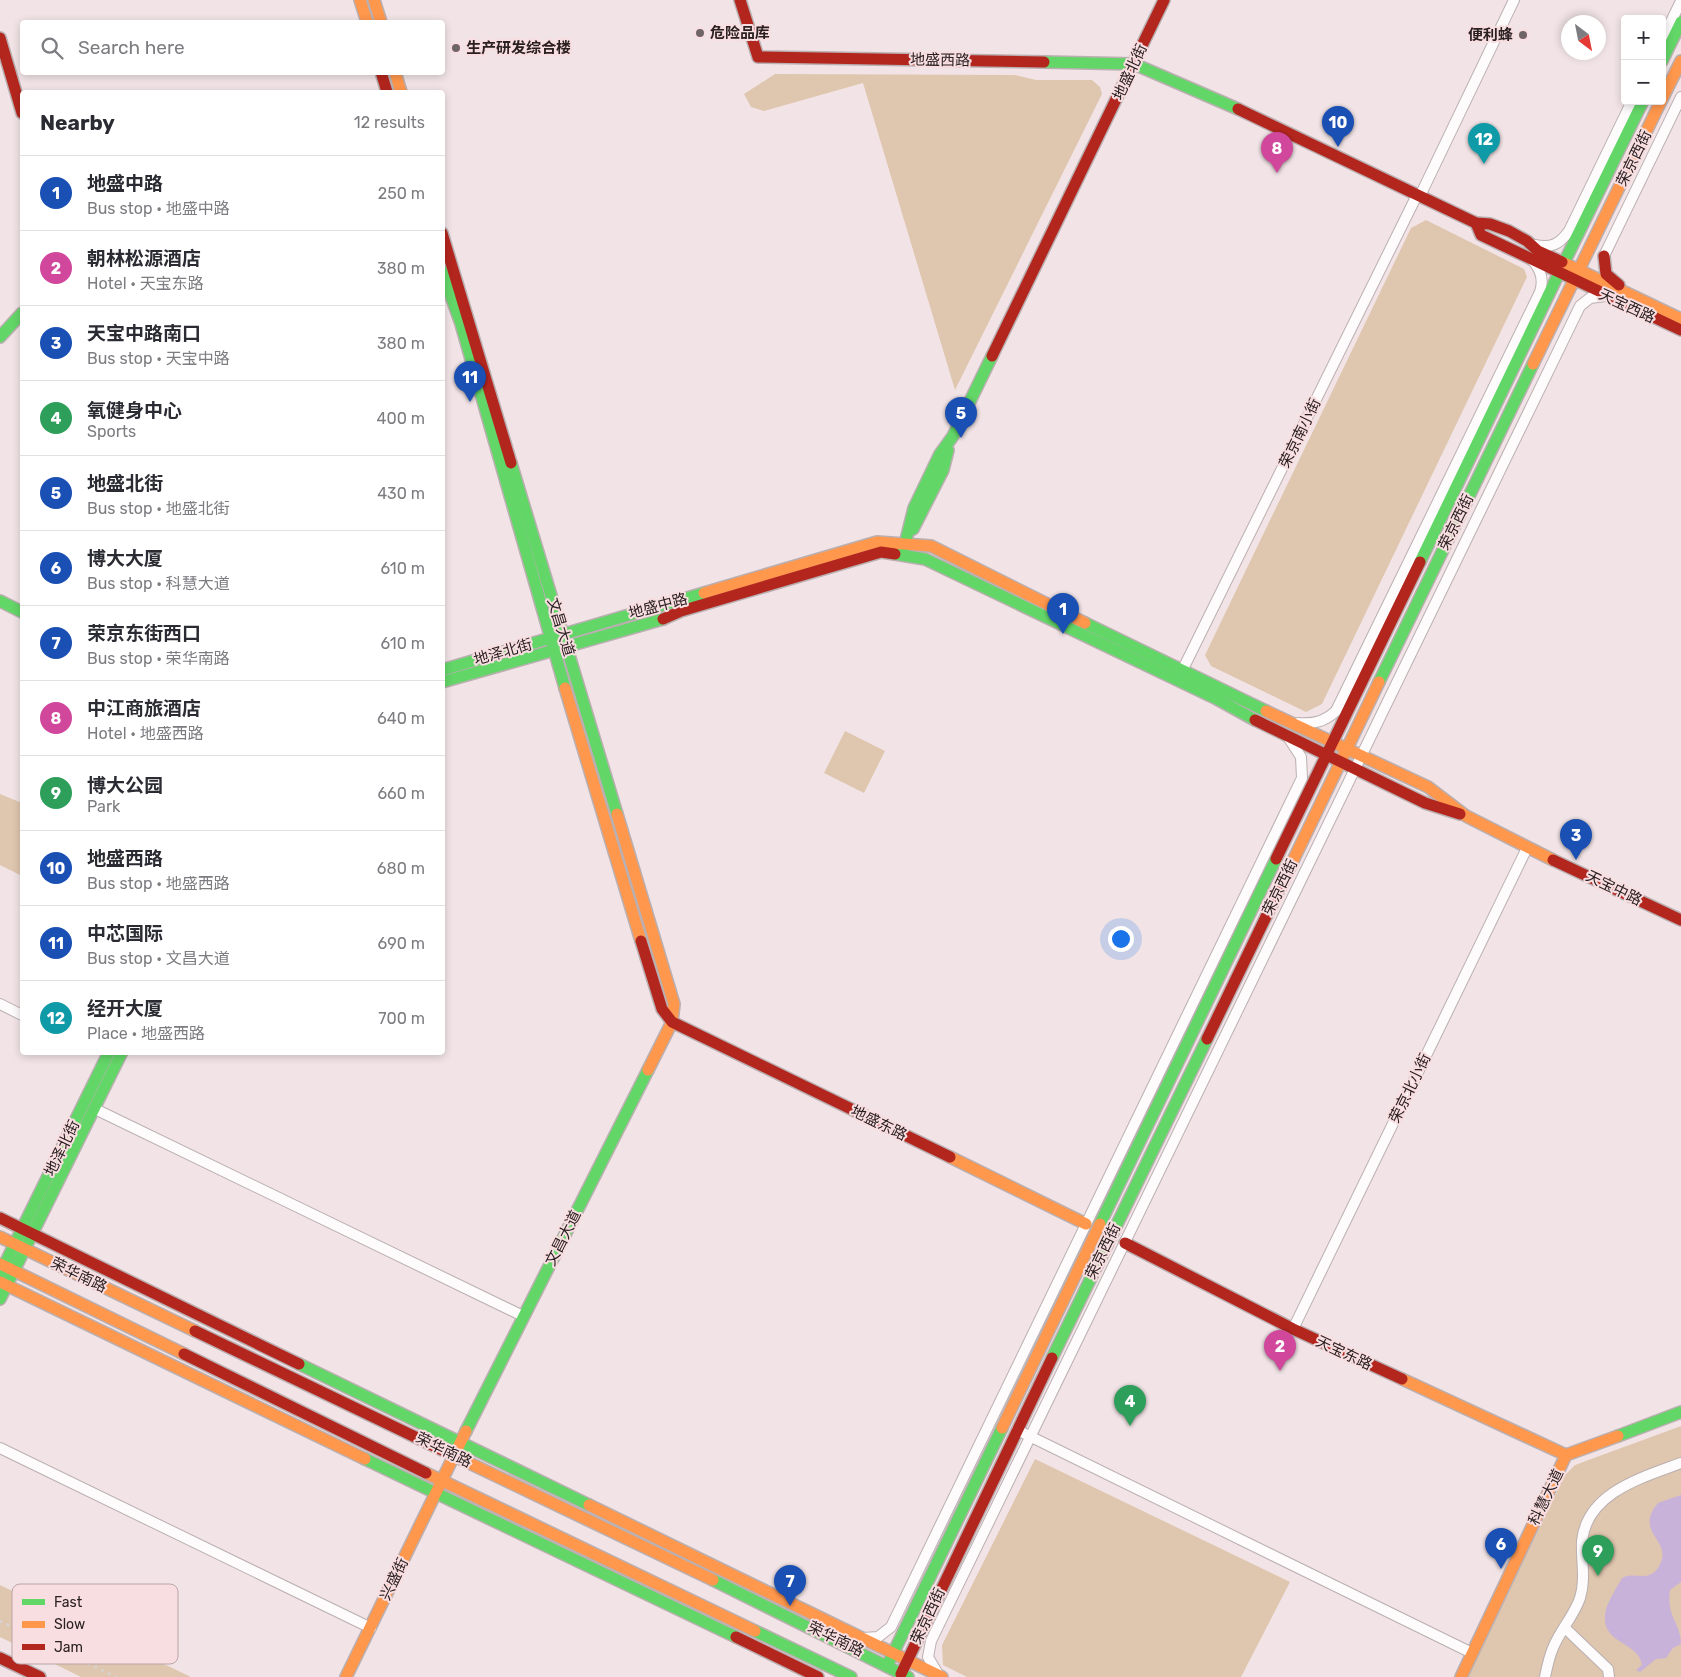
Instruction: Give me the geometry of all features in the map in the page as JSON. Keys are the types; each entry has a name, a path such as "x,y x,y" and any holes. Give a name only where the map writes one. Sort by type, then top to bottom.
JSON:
{"street":[{"path":"360,0 365,20"},
{"path":"374,0 380,20"},
{"name":"地盛西路","path":"740,0 758,57 1134,64 1223,102 1476,223 1485,221 1535,245 1538,250 1562,268"},
{"name":"地盛北街","path":"904,550 944,470 951,440 1164,0"},
{"name":"荣京南小街","path":"1182,671 1419,196 1514,0"},
{"path":"1666,32 1681,1"},
{"path":"1662,60 1681,22"},
{"path":"0,38 20,106"},
{"name":"荣京西街","path":"1666,92 1681,61"},
{"path":"382,75 386,90"},
{"path":"396,75 400,90"},
{"path":"1645,301 1639,294 1611,281 1606,276 1602,268 1604,256 1681,97"},
{"path":"1535,245 1549,248 1562,241 1569,231 1630,105"},
{"name":"荣京西街","path":"881,1677 1331,742 1641,105"},
{"name":"荣京西街","path":"903,1676 908,1660 1017,1430 1660,105"},
{"name":"地盛西路","path":"1476,223 1481,234 1532,260 1562,268"},
{"name":"文昌大道","path":"444,1482 523,1316 672,1022 674,1004 445,243"},
{"path":"1295,723 1313,724 1324,720 1336,711 1540,292 1543,283 1540,268 1532,260"},
{"path":"1562,268 1576,276"},
{"name":"天宝西路","path":"1576,276 1606,296 1681,330"},
{"name":"天宝西路","path":"1576,276 1637,300 1645,301 1681,319"},
{"name":"文昌大道","path":"445,280 464,334 554,652 662,1009 672,1022"},
{"path":"941,1676 928,1657 931,1641 1126,1243 1353,768 1580,306 1590,298 1606,296"},
{"path":"0,337 20,315"},
{"name":"地盛中路","path":"564,634 877,542 925,559 1208,694 1340,762"},
{"name":"地盛中路","path":"554,652 642,627 681,611 881,552 931,546 1182,671 1295,723 1346,749"},
{"path":"0,601 20,611"},
{"name":"地泽北街","path":"445,669 564,634"},
{"name":"地泽北街","path":"445,681 554,652"},
{"path":"862,1638 878,1637 891,1627 1302,778 1301,757 1287,736"},
{"name":"天宝中路","path":"1346,749 1428,787 1466,816 1527,848 1681,920"},
{"name":"天宝中路","path":"1340,762 1425,803 1466,816"},
{"name":"荣京北小街","path":"1294,1329 1527,848"},
{"path":"0,1004 20,1014"},
{"name":"地盛东路","path":"672,1022 1086,1224"},
{"name":"地泽北街","path":"28,1231 95,1109 112,1055"},
{"name":"地泽北街","path":"28,1231 112,1055"},
{"path":"95,1109 523,1316"},
{"path":"0,1218 941,1676"},
{"path":"0,1299 5,1269 28,1231"},
{"name":"荣华南路","path":"0,1237 586,1518 887,1666 903,1676"},
{"name":"天宝东路","path":"1126,1243 1294,1329 1566,1455"},
{"name":"荣华南路","path":"5,1269 851,1677"},
{"path":"128,1281 155,1312"},
{"path":"3,1284 331,1441 437,1495 818,1677"},
{"path":"304,1412 331,1441"},
{"name":"科慧大道","path":"1461,1677 1566,1455 1681,1412"},
{"path":"1017,1430 1472,1653"},
{"path":"0,1448 371,1628"},
{"path":"1545,1677 1553,1647 1580,1599 1583,1587 1583,1538 1595,1512 1605,1499 1626,1484 1681,1462"},
{"name":"兴盛街","path":"346,1677 444,1482"},
{"path":"562,1492 586,1518"},
{"path":"729,1618 752,1645"},
{"path":"1564,1628 1608,1669 1609,1677"},
{"path":"0,1658 12,1664"},
{"path":"13,1664 40,1677"}],"shaded area":[{"path":"775,74 1015,75 1036,80 1092,80 1100,87 1102,94 955,390 863,83 764,111 751,107 744,94"},
{"path":"1426,220 1524,269 1527,277 1322,704 1306,712 1211,666 1205,655 1411,228"},
{"path":"845,731 885,751 864,793 824,773"},
{"path":"0,794 20,802 20,875 0,865"},
{"path":"1681,1426 1681,1677 1467,1677 1565,1475 1575,1465"},
{"path":"1035,1459 1290,1582 1241,1677 967,1677 943,1665 942,1645"},
{"path":"1681,1495 1681,1582 1670,1590 1669,1599 1670,1607 1679,1630 1681,1644 1673,1648 1666,1658 1656,1659 1640,1672 1636,1670 1642,1665 1639,1657 1633,1650 1612,1635 1607,1628 1605,1619 1607,1606 1622,1578 1650,1575 1658,1568 1662,1558 1662,1550 1651,1530 1651,1514 1658,1503"},
{"path":"0,1585 12,1591 12,1643 0,1637"},
{"path":"55,1664 164,1664 191,1677 81,1677"}],"railway":[{"path":"0,1621 12,1627"},
{"path":"89,1664 116,1677"}],"traffic: fast":[{"path":"1662,60 1681,22"},
{"path":"1044,62 1134,64 1238,109"},
{"path":"1559,273 1641,105"},
{"path":"1420,562 1559,273"},
{"path":"445,279 461,324 565,688"},
{"path":"0,337 20,315"},
{"path":"903,552 914,508 940,454 953,436 992,356"},
{"path":"1379,682 1533,364"},
{"path":"913,529 943,470 948,450"},
{"path":"511,463 617,814"},
{"path":"895,554 925,559 1217,699 1255,720"},
{"path":"445,669 704,593"},
{"path":"0,601 20,611"},
{"path":"445,681 663,619"},
{"path":"1085,623 1266,711"},
{"path":"1100,1224 1276,859"},
{"path":"1052,1358 1207,1039"},
{"path":"0,1274 108,1055"},
{"path":"0,1299 121,1055"},
{"path":"466,1431 648,1070"},
{"path":"299,1364 589,1505"},
{"path":"1618,1436 1681,1412"},
{"path":"887,1666 1002,1428"},
{"path":"365,1459 736,1637"},
{"path":"713,1580 908,1677"},
{"path":"755,1631 851,1677"}],"traffic: slow":[{"path":"360,0 366,20"},
{"path":"374,0 380,20"},
{"path":"1666,91 1681,61"},
{"path":"396,75 400,90"},
{"path":"1574,280 1659,105"},
{"path":"1562,262 1681,319"},
{"path":"1533,364 1574,280"},
{"path":"704,593 877,542 931,546 1085,623"},
{"path":"1289,869 1379,682"},
{"path":"565,688 641,941"},
{"path":"1266,711 1428,787 1466,816 1553,860"},
{"path":"617,814 674,1004 672,1022 648,1070"},
{"path":"950,1157 1086,1224"},
{"path":"1002,1428 1100,1224"},
{"path":"0,1237 195,1331"},
{"path":"0,1264 184,1354"},
{"path":"0,1282 365,1459"},
{"path":"1402,1379 1566,1455"},
{"path":"346,1677 466,1431"},
{"path":"1461,1677 1566,1455 1618,1436"},
{"path":"463,1460 713,1580"},
{"path":"426,1473 755,1631"},
{"path":"589,1505 942,1677"}],"traffic: jam":[{"path":"740,0 758,57 1044,62"},
{"path":"992,356 1164,0"},
{"path":"0,38 20,106"},
{"path":"382,75 386,90"},
{"path":"1238,109 1476,223 1490,224 1509,231 1527,241 1538,251 1562,262"},
{"path":"1476,223 1481,235 1681,330"},
{"path":"445,243 511,463"},
{"path":"1604,256 1606,274 1619,285"},
{"path":"663,619 681,611 881,552 895,554"},
{"path":"1276,859 1420,562"},
{"path":"1255,720 1425,803 1460,814"},
{"path":"1553,860 1681,920"},
{"path":"1207,1039 1289,869"},
{"path":"641,941 662,1009 672,1022 950,1157"},
{"path":"0,1218 299,1364"},
{"path":"1125,1243 1293,1329 1402,1379"},
{"path":"195,1331 463,1460"},
{"path":"184,1354 426,1473"},
{"path":"901,1674 1052,1358"},
{"path":"736,1637 818,1677"},
{"path":"0,1658 12,1664"},
{"path":"13,1664 40,1677"}],"place":[{"name":"危险品库","path":"700,33"},
{"name":"便利蜂","path":"1523,35"},
{"name":"生产研发综合楼","path":"456,48"},
{"name":"地盛西路","path":"1338,147"},
{"name":"经开大厦","path":"1484,164"},
{"name":"中江商旅酒店","path":"1277,173"},
{"name":"中芯国际","path":"470,402"},
{"name":"地盛北街","path":"961,438"},
{"name":"地盛中路","path":"1063,634"},
{"name":"天宝中路南口","path":"1576,860"},
{"name":"朝林松源酒店","path":"1280,1371"},
{"name":"氧健身中心","path":"1130,1426"},
{"name":"博大大厦","path":"1501,1569"},
{"name":"博大公园","path":"1598,1576"},
{"name":"荣京东街西口","path":"790,1606"}]}
